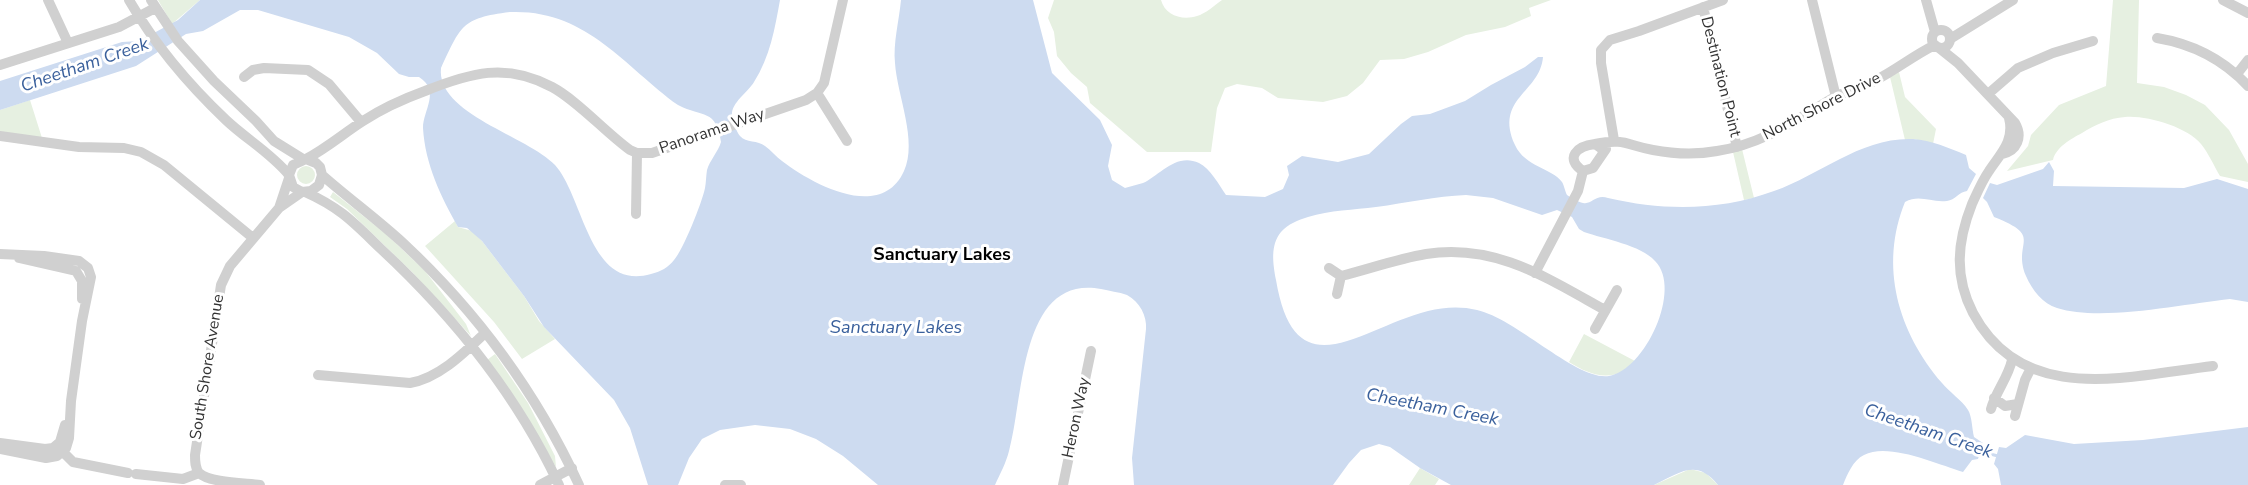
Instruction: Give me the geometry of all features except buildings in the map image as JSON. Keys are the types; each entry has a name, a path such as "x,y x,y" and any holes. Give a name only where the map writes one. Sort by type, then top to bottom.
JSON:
{"street":[{"path":"48,0 68,44"},
{"path":"129,0 161,50 184,79 227,121 274,158 289,176 293,187 345,213 425,292 471,346 516,410 557,481"},
{"path":"843,0 826,77 817,93 847,141"},
{"path":"1583,171 1593,168 1602,153 1614,140 1601,63 1601,50 1604,45 1610,40 1723,0"},
{"path":"1812,0 1836,97"},
{"path":"1926,0 1940,36 1958,63 2008,118 2011,131 2002,154 1988,173 1974,200 1959,244 1959,266 1966,298 1979,323 1993,342 2012,360 2031,369 2056,375 2101,380 2213,366"},
{"name":"North Shore Drive","path":"1535,273 1578,191 1583,171 1576,163 1575,153 1578,148 1614,140 1625,141 1650,150 1683,154 1718,151 1764,138 1787,127 1836,97 1893,71 1940,36 1968,26 2013,0"},
{"path":"2223,0 2248,13"},
{"path":"0,65 119,27 139,17 153,4 178,41 274,141 304,159 316,163 322,174 404,244 446,286 485,333 537,406 579,485"},
{"name":"Destination Point","path":"1703,7 1737,147"},
{"path":"2157,38 2190,46 2214,57 2237,74 2248,86"},
{"path":"1988,94 2018,68 2053,53 2092,41"},
{"path":"2237,74 2248,60"},
{"path":"244,77 253,70 264,68 308,70 328,84 361,122"},
{"name":"Panorama Way","path":"304,159 332,144 361,122 388,106 444,83 468,75 488,72 506,72 528,77 554,88 624,146 637,153 652,153 806,100 817,93"},
{"path":"0,136 79,147 124,148 141,152 164,165 252,238"},
{"path":"304,192 311,191 319,185 332,144"},
{"path":"1595,144 1602,149 1602,153"},
{"path":"636,214 637,153"},
{"path":"289,176 293,165 304,159"},
{"name":"South Shore Avenue","path":"279,208 289,176"},
{"name":"South Shore Avenue","path":"200,473 195,466 195,455 221,285 230,266 252,238 279,208 304,192"},
{"path":"1329,268 1341,276 1424,254 1472,252 1519,264 1605,310"},
{"path":"0,449 46,458 57,456 71,401 82,321 82,281 76,271 2,254"},
{"path":"1337,294 1341,276"},
{"path":"1595,329 1617,290"},
{"path":"318,375 410,383 422,381 433,376 485,333"},
{"name":"Heron Way","path":"1064,485 1091,351"},
{"path":"2012,360 2007,378 1993,403 2005,406 2018,404"},
{"path":"2015,416 2025,380 2031,369"},
{"path":"0,443 60,449 73,462 132,473 183,479 200,473 209,479 260,485"},
{"path":"540,485 557,481 572,468"},
{"path":"725,485 741,485"}],"green space":[{"path":"158,0 200,0 172,24"},
{"path":"1054,0 1161,0 1170,13 1186,18 1200,15 1222,0 1551,0 1529,8 1531,16 1505,27 1466,35 1428,52 1404,59 1380,60 1363,83 1347,96 1323,102 1278,98 1262,88 1237,84 1225,88 1217,108 1211,152 1147,152 1090,103 1087,87 1057,56 1054,32 1048,18"},
{"path":"2113,0 2139,0 2137,83 2164,87 2205,105 2229,130 2248,164 2248,182 2220,176 2201,144 2186,132 2166,123 2134,117 2102,122 2064,144 2057,151 2053,160 2007,171 2028,146 2031,135 2059,105 2106,86"},
{"path":"1899,72 1905,97 1936,129 1933,144 1914,139 1905,140 1890,77"},
{"path":"30,100 42,138 0,133 0,110"},
{"path":"1742,149 1754,198 1744,200 1733,152"},
{"path":"302,166 310,166 315,171 313,182 302,184 297,179 297,171"},
{"path":"333,192 386,234 425,271 466,324 471,336 413,273 347,209 330,197"},
{"path":"455,221 458,227 472,231 482,241 524,296 539,321 555,339 522,359 494,322 425,246"},
{"path":"1584,334 1635,361 1619,373 1611,375 1594,374 1577,367 1569,362"},
{"path":"495,354 528,403 555,456 556,467 487,360"},
{"path":"1420,468 1439,479 1435,485 1409,485"},
{"path":"1690,469 1706,473 1718,485 1654,485"}],"water":[{"name":"Sanctuary Lakes","path":"200,0 780,0 774,32 764,63 754,82 732,111 736,129 743,138 762,144 782,161 810,179 846,194 863,196 879,194 893,186 904,171 908,159 908,132 895,55 901,0 1033,0 1052,73 1100,120 1112,145 1108,166 1112,180 1125,188 1149,180 1175,163 1191,160 1207,169 1226,195 1265,197 1283,189 1289,175 1287,166 1302,156 1338,162 1369,154 1412,116 1430,114 1465,101 1525,67 1538,57 1543,57 1540,69 1514,106 1510,116 1510,129 1519,152 1532,163 1558,177 1567,195 1583,203 1604,197 1671,207 1733,202 1774,191 1858,150 1876,144 1894,140 1926,141 1966,155 1969,168 1976,174 1967,191 1950,200 1916,199 1905,202 1897,226 1894,250 1897,297 1914,342 1942,383 1968,410 1974,437 1983,443 1978,459 1972,460 1963,472 1899,453 1886,451 1864,455 1851,468 1843,485 1718,485 1702,472 1688,470 1654,485 1451,485 1420,468 1390,447 1379,444 1361,450 1333,485 1134,485 1132,458 1146,324 1144,314 1136,301 1127,295 1101,289 1074,290 1054,301 1040,320 1030,345 1023,373 1009,451 995,485 878,485 843,456 816,439 790,429 755,425 720,430 702,439 689,458 678,485 648,485 630,428 614,400 544,327 524,296 482,241 467,228 458,227 430,167 423,128 430,95 429,88 419,77 399,74 377,53 349,37 258,10 240,10 203,31 186,34 136,66 0,110 0,81 122,42 139,41 178,20","holes":["510,12 537,13 561,20 582,30 602,42 678,105 707,116 716,124 721,142 707,170 700,204 678,255 664,269 651,274 630,276 614,269 601,256 565,180 555,165 542,154 468,111 453,98 443,84 441,68 453,42 465,26 481,17","1466,195 1493,198 1542,215 1557,210 1572,217 1579,229 1584,232 1632,247 1649,255 1663,274 1665,290 1656,327 1647,344 1635,359 1622,370 1609,376 1596,375 1564,360 1493,316 1465,308 1428,311 1334,344 1315,344 1298,335 1285,314 1274,268 1275,243 1284,229 1301,219 1325,213"]},
{"path":"2049,162 2054,171 2053,186 2184,188 2217,179 2248,189 2248,302 2230,299 2119,313 2075,312 2047,303 2031,286 2026,276 2022,255 2023,235 2019,230 1994,217 1983,198 1990,183 1997,185 2043,169"},
{"path":"2248,427 2248,485 2001,485 1998,469 1994,464 1999,447 2006,448 2025,435 2074,444 2143,440"}],"waterway":[{"name":"Cheetham Creek","path":"1978,451 1998,456"}],"district":[{"name":"Sanctuary Lakes","path":"942,256"}]}
